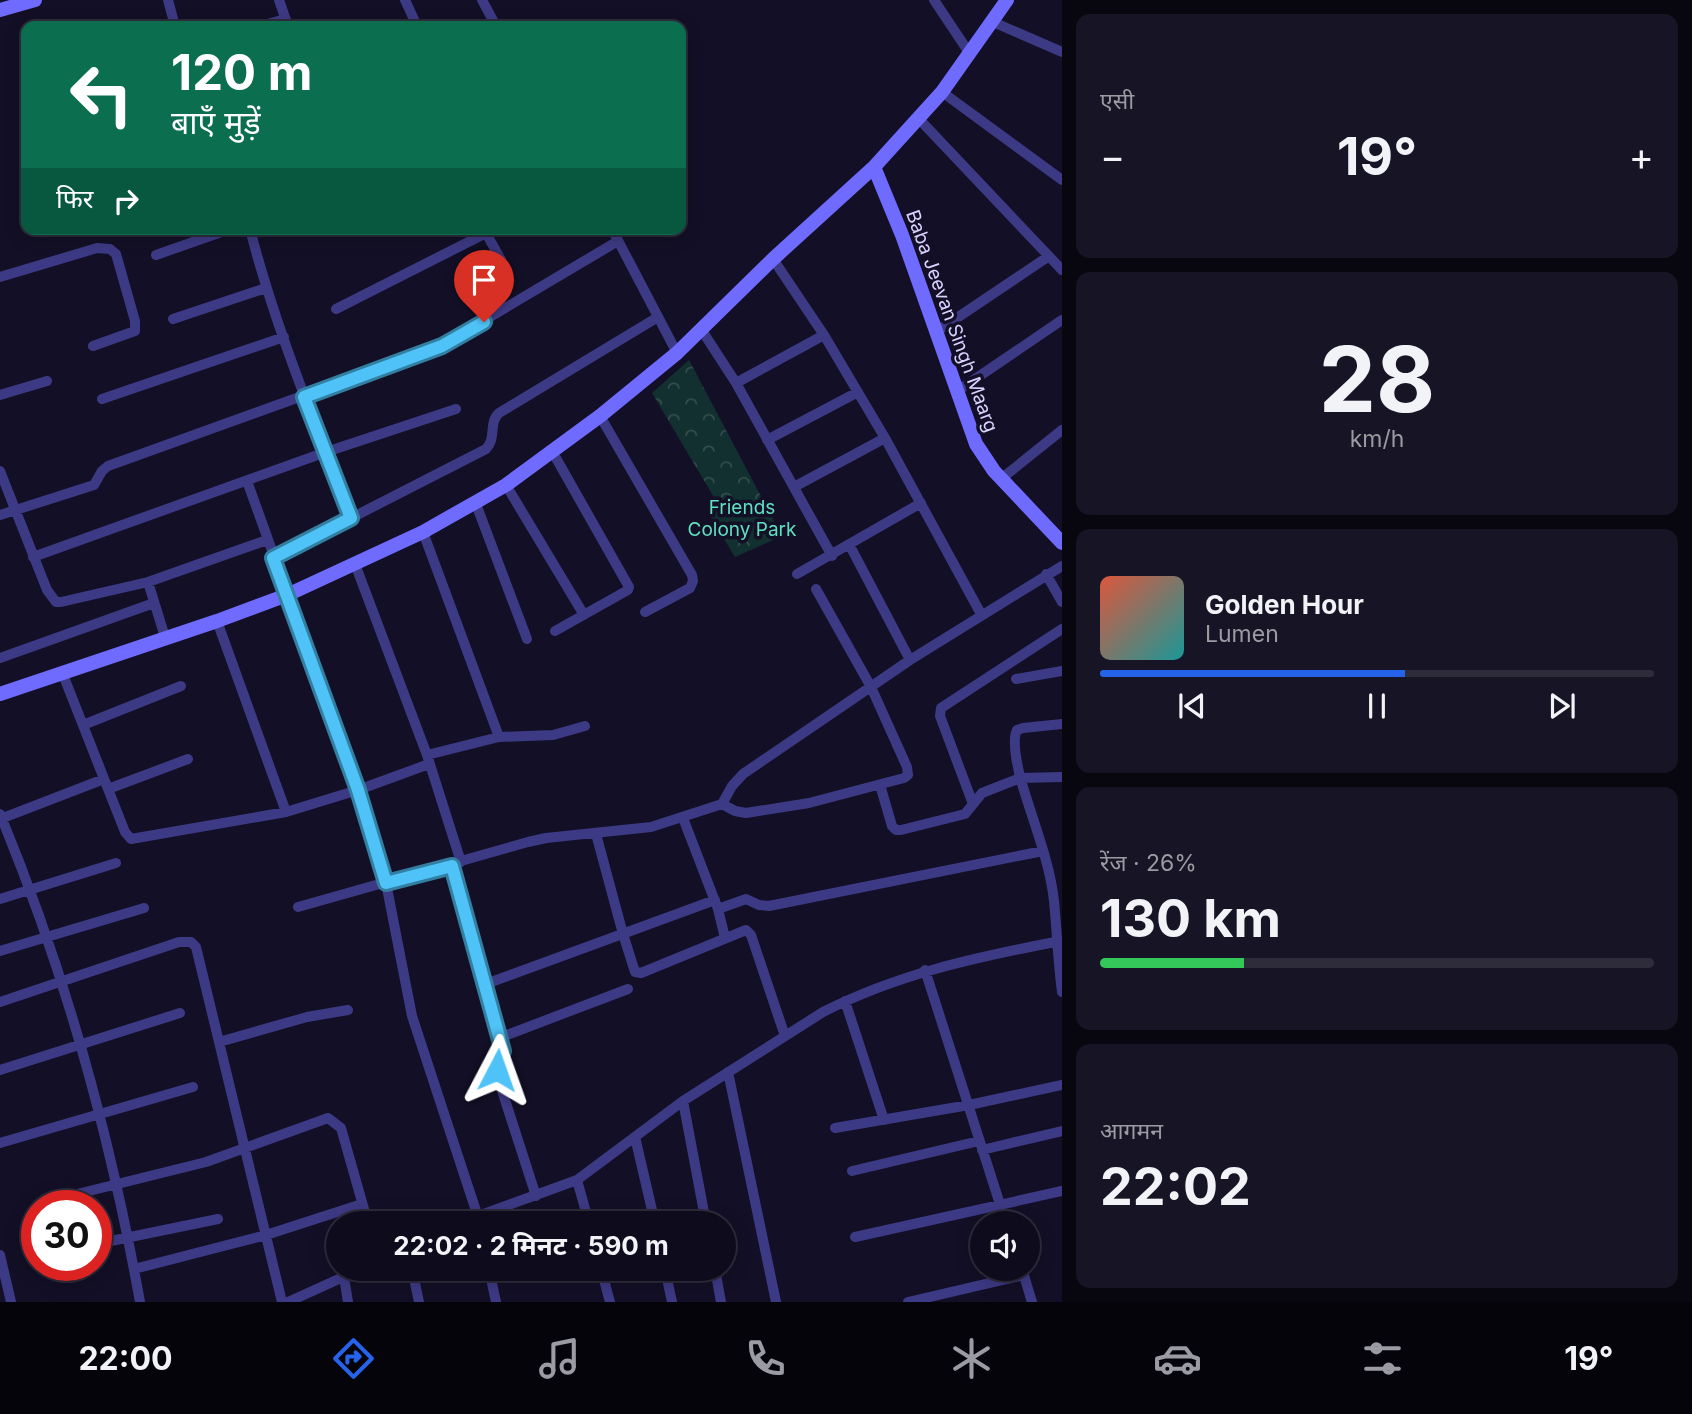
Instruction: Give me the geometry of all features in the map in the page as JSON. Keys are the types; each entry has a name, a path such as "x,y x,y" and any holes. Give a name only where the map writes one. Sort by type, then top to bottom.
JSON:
{"street":[{"path":"0,10 35,0"},
{"path":"168,0 174,21"},
{"path":"279,0 286,21"},
{"path":"405,0 415,21"},
{"path":"482,0 493,21"},
{"path":"934,0 970,54"},
{"path":"0,694 287,595 423,532 506,485 600,416 677,353 773,259 874,167 942,92 1007,0"},
{"path":"993,22 1062,52"},
{"path":"942,92 1062,180"},
{"path":"919,119 1062,270"},
{"name":"Baba Jeevan Singh Maarg","path":"874,167 902,235 976,444 984,459 1062,543"},
{"path":"156,254 212,235"},
{"path":"252,235 304,397 351,518"},
{"path":"336,309 482,235"},
{"path":"492,235 501,260"},
{"path":"615,235 677,353"},
{"path":"0,514 94,485 108,466 442,346 618,241"},
{"path":"0,278 97,248 110,248 116,254 135,321 135,331 93,346"},
{"path":"936,332 1049,256"},
{"path":"773,259 858,391 981,614"},
{"path":"173,319 267,288"},
{"path":"273,558 486,449 493,440 493,420 499,413 658,317"},
{"path":"956,392 1062,320"},
{"path":"701,329 736,383 832,556"},
{"path":"736,383 824,335"},
{"path":"103,399 284,337"},
{"path":"0,395 47,381"},
{"path":"767,440 858,391"},
{"path":"33,557 326,452 456,409"},
{"path":"600,416 692,575 690,588 645,612"},
{"path":"1001,478 1061,433"},
{"path":"794,487 885,438"},
{"path":"552,451 629,587 555,631"},
{"path":"0,471 47,590 56,602 148,582 267,540"},
{"path":"247,481 358,790 386,883 412,1016 476,1211"},
{"path":"506,485 584,615"},
{"path":"797,575 921,503"},
{"path":"476,504 527,639"},
{"path":"423,532 499,737"},
{"path":"850,546 910,660"},
{"path":"355,564 428,759 456,864 483,985 504,1054 498,1074 536,1196"},
{"path":"298,907 546,838 650,827 722,804 732,786 743,774 910,660 1062,566"},
{"path":"1046,574 1062,602"},
{"path":"148,582 165,637"},
{"path":"722,804 735,811 747,813 809,803 904,778 908,772 871,687 816,589"},
{"path":"0,657 154,603"},
{"path":"217,621 286,811"},
{"path":"973,804 940,716 941,708 1062,629"},
{"path":"1016,679 1062,671"},
{"path":"62,672 125,832 131,839 286,811 358,790 428,759 499,737 553,735 584,726"},
{"path":"83,725 181,686"},
{"path":"1062,724 1017,730 1014,737 1020,778 1058,901 1055,942 1062,992"},
{"path":"140,1302 129,1237 101,1114 62,982 30,889 1,817 188,759"},
{"path":"880,785 896,830 965,814 982,793 1020,778 1062,777"},
{"path":"683,817 717,905 726,938"},
{"path":"596,834 633,968 638,973 743,930 750,932 785,1036"},
{"path":"483,985 622,934 717,905 746,899 769,906 1042,851"},
{"path":"0,899 116,863"},
{"path":"0,951 144,908"},
{"path":"0,1002 179,942 191,942 196,947 282,1302"},
{"path":"499,1211 577,1180 682,1101 845,1001 925,970 975,957 1055,942"},
{"path":"925,970 1002,1211"},
{"path":"499,1038 628,989"},
{"path":"845,1001 884,1120"},
{"path":"219,1042 307,1017 348,1010"},
{"path":"0,1070 180,1013"},
{"path":"728,1072 776,1302"},
{"path":"835,1128 969,1105 1062,1085"},
{"path":"0,1143 193,1087"},
{"path":"682,1101 704,1211"},
{"path":"91,1190 181,1170 323,1119 332,1119 341,1128 364,1211"},
{"path":"852,1171 1062,1131"},
{"path":"635,1137 652,1211"},
{"path":"577,1180 586,1211"},
{"path":"855,1237 1062,1191"},
{"path":"134,1269 266,1235 362,1204"},
{"path":"112,1241 218,1219"},
{"path":"0,1255 6,1296"},
{"path":"288,1302 308,1298 339,1281"},
{"path":"344,1281 348,1302"},
{"path":"415,1281 419,1302"},
{"path":"492,1281 496,1302"},
{"path":"604,1281 610,1302"},
{"path":"667,1281 672,1302"},
{"path":"717,1281 721,1302"},
{"path":"908,1302 923,1301 992,1281"},
{"path":"1026,1281 1032,1302"}],"green space":[{"name":"Friends Colony Park","path":"689,360 782,536 735,557 707,511 718,504 652,393"}],"route":[{"path":"484,322 442,346 304,397 351,518 273,558 358,790 386,883 452,866 504,1054 497,1070"}]}
